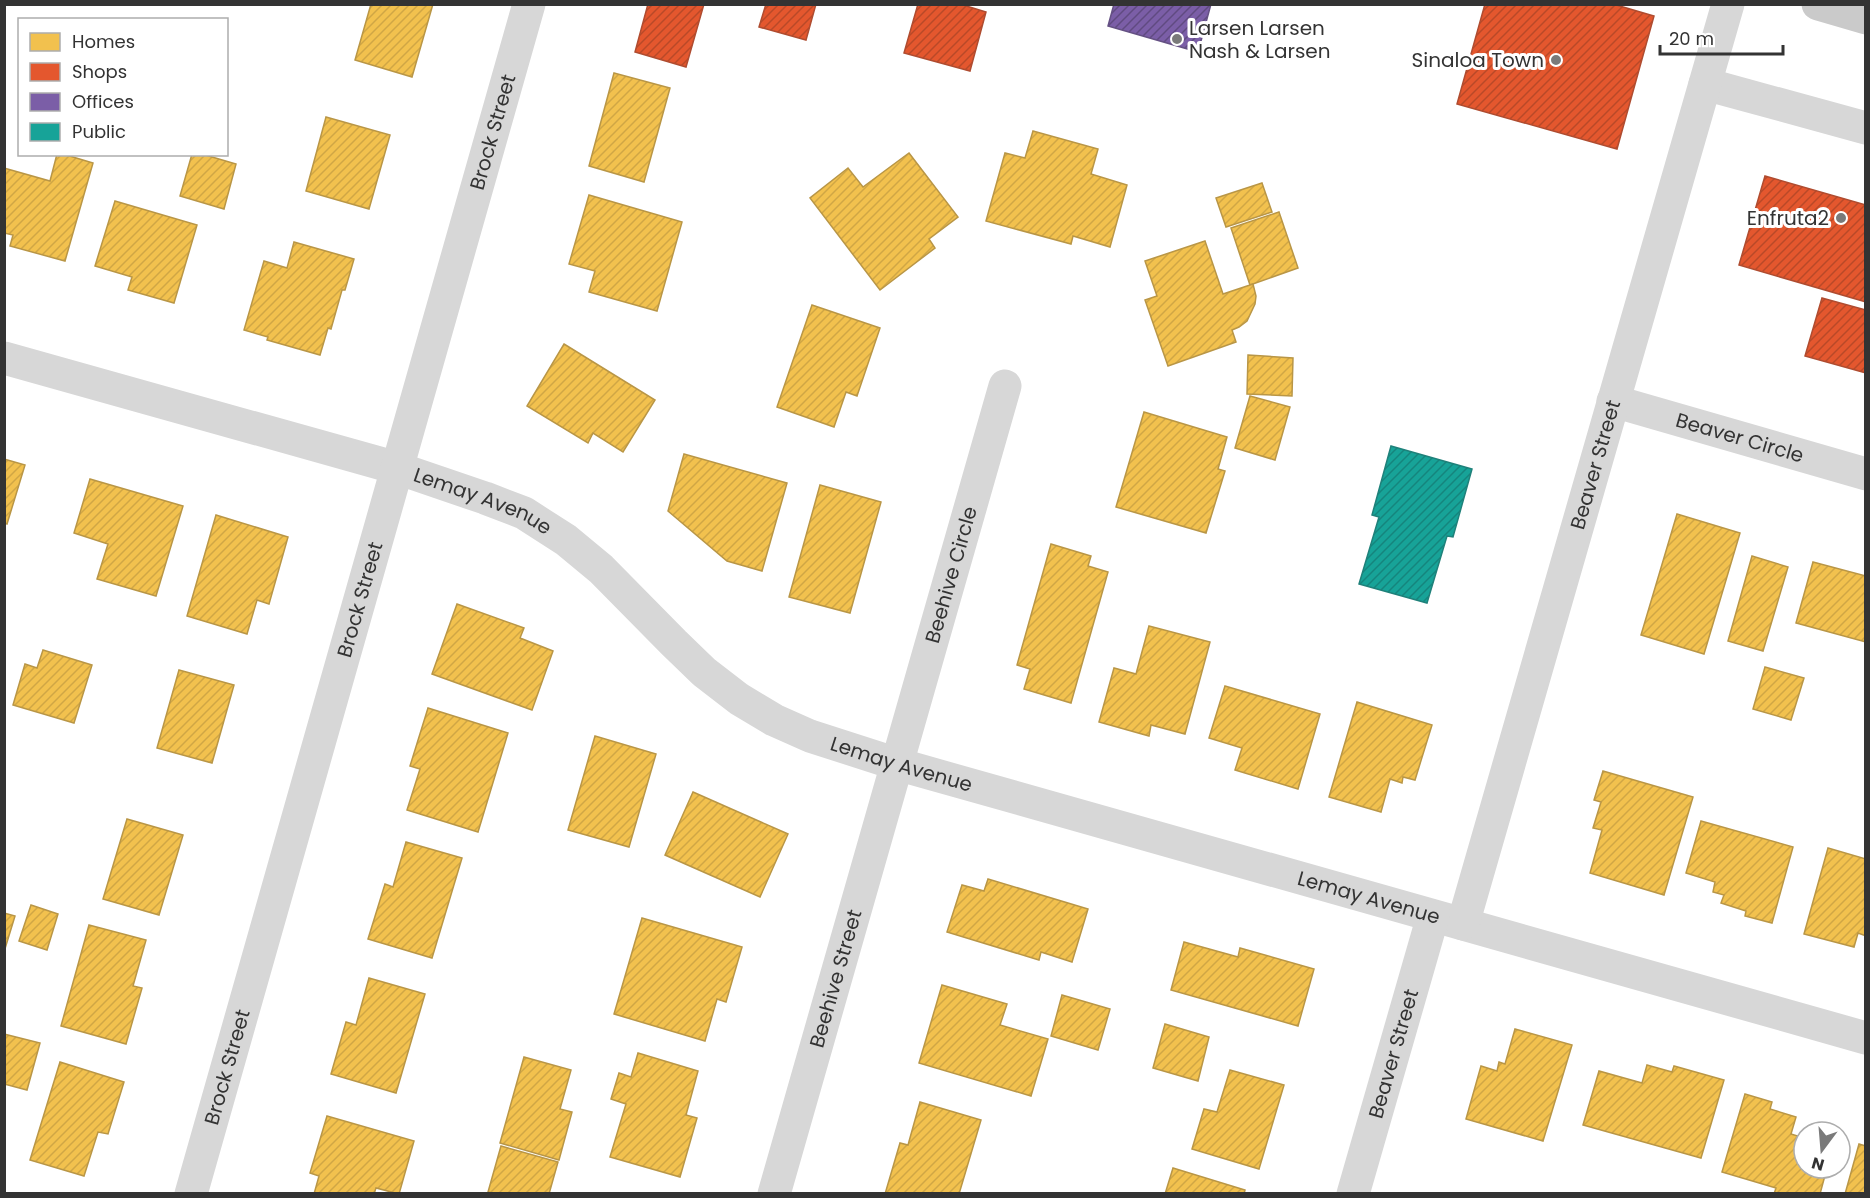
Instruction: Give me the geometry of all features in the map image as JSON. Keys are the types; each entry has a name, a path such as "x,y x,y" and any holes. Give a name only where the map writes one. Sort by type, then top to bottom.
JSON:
{"street":[{"name":"Brock Street","path":"191,1194 529,4"},
{"name":"Beaver Street","path":"1353,1194 1448,920 1613,401 1728,4"},
{"path":"1705,84 1866,128"},
{"name":"Lemay Avenue","path":"4,358 397,468 524,513 566,540 601,569 689,658 739,699 774,720 810,736 897,764 1866,1038"},
{"name":"Beehive Circle","path":"897,764 1005,386"},
{"name":"Beaver Circle","path":"1613,401 1866,474"},
{"name":"Beehive Street","path":"774,1194 897,764"}],"building: Homes":[{"path":"371,4 433,4 412,77 355,60"},
{"path":"614,73 670,88 644,182 589,166"},
{"path":"326,117 390,135 369,209 306,191"},
{"path":"1033,131 1098,149 1091,174 1127,185 1110,247 1073,236 1071,244 986,221 1005,153 1025,158"},
{"path":"909,153 958,217 929,239 935,248 880,290 810,198 848,168 863,187"},
{"path":"56,156 70,156 93,163 65,261 10,246 13,235 4,233 4,168 50,181"},
{"path":"191,156 209,156 236,164 224,209 180,196"},
{"path":"1262,183 1272,212 1226,227 1216,198"},
{"path":"589,195 682,222 657,311 589,292 595,271 569,264"},
{"path":"115,201 197,225 174,303 128,290 132,277 95,266"},
{"path":"1279,212 1298,268 1250,285 1231,228"},
{"path":"1205,241 1223,294 1253,284 1255,304 1247,321 1232,330 1236,342 1168,366 1145,300 1157,296 1145,261"},
{"path":"294,242 354,259 345,290 342,290 331,329 328,328 320,355 267,340 268,337 244,330 264,261 287,268"},
{"path":"812,305 880,328 857,396 846,392 834,427 777,407"},
{"path":"564,344 655,400 623,452 593,433 588,443 527,406"},
{"path":"1248,355 1293,358 1292,396 1247,394"},
{"path":"1250,396 1290,407 1275,460 1235,448"},
{"path":"1144,412 1227,437 1218,469 1225,471 1206,533 1116,507"},
{"path":"684,454 787,483 762,571 727,561 668,511"},
{"path":"4,459 25,465 7,524 4,523"},
{"path":"90,479 183,506 156,596 97,579 108,544 74,533"},
{"path":"820,485 881,502 850,613 789,597"},
{"path":"1677,514 1740,533 1704,654 1641,635"},
{"path":"216,515 288,537 269,604 257,600 247,634 187,616"},
{"path":"1051,544 1091,556 1088,566 1108,572 1071,703 1024,689 1030,669 1017,665"},
{"path":"1752,556 1788,567 1763,651 1728,641"},
{"path":"1813,562 1866,576 1866,642 1796,623"},
{"path":"457,604 524,628 520,638 553,651 532,710 432,674"},
{"path":"1149,626 1210,642 1185,734 1151,725 1149,736 1099,722 1114,668 1136,674"},
{"path":"43,650 92,665 74,723 13,705 25,664 37,668"},
{"path":"1765,667 1804,678 1791,720 1753,709"},
{"path":"179,670 234,685 212,763 157,748"},
{"path":"1225,686 1320,714 1298,789 1235,770 1242,748 1209,738"},
{"path":"1357,702 1432,725 1415,780 1403,777 1402,783 1390,779 1381,812 1329,797"},
{"path":"428,708 508,733 478,832 407,810 420,769 410,766"},
{"path":"595,736 656,754 629,847 568,830"},
{"path":"1603,771 1693,797 1664,895 1590,873 1602,830 1593,828 1601,802 1594,800"},
{"path":"693,792 788,834 760,897 665,855"},
{"path":"127,819 183,835 159,915 103,899"},
{"path":"1701,821 1793,847 1772,923 1745,916 1746,911 1721,903 1724,895 1713,892 1715,882 1686,873"},
{"path":"406,842 462,858 432,958 368,939 385,884 393,887"},
{"path":"1828,848 1866,859 1866,936 1858,933 1854,947 1804,934"},
{"path":"988,879 1088,909 1072,962 1041,952 1039,960 947,932 962,885 984,891"},
{"path":"31,905 58,914 47,950 19,941"},
{"path":"4,913 15,916 4,952"},
{"path":"642,918 742,947 726,1002 717,999 705,1041 614,1014"},
{"path":"89,925 146,940 133,986 142,988 126,1044 61,1026"},
{"path":"1184,942 1238,957 1240,948 1314,969 1298,1026 1171,990"},
{"path":"369,978 425,994 396,1093 331,1074 346,1022 356,1025"},
{"path":"942,985 1007,1004 1000,1025 1048,1039 1031,1096 919,1063"},
{"path":"1062,995 1110,1009 1098,1050 1051,1036"},
{"path":"1165,1024 1209,1037 1198,1081 1153,1068"},
{"path":"1515,1029 1572,1045 1543,1141 1466,1119 1481,1066 1497,1071 1499,1062 1505,1064"},
{"path":"4,1034 40,1043 27,1090 4,1084"},
{"path":"638,1053 698,1071 686,1115 697,1118 680,1177 610,1157 626,1104 611,1099 619,1073 631,1077"},
{"path":"524,1057 571,1070 560,1109 572,1112 559,1160 500,1143"},
{"path":"60,1062 124,1082 108,1134 98,1132 84,1176 30,1160"},
{"path":"1647,1065 1672,1072 1674,1066 1724,1080 1701,1158 1583,1125 1599,1071 1642,1083"},
{"path":"1230,1070 1284,1085 1259,1169 1192,1149 1204,1109 1217,1112"},
{"path":"1745,1094 1772,1102 1770,1109 1796,1117 1795,1120 1792,1120 1791,1134 1792,1180 1824,1180 1820,1194 1774,1194 1776,1188 1722,1172"},
{"path":"920,1102 981,1120 959,1194 885,1194 900,1143 908,1145"},
{"path":"327,1116 414,1141 399,1194 376,1188 374,1194 314,1194 319,1176 310,1173"},
{"path":"1859,1144 1866,1146 1866,1194 1845,1194 1849,1180 1852,1180 1852,1169"},
{"path":"501,1146 558,1162 549,1194 488,1192"},
{"path":"1173,1168 1245,1190 1244,1194 1165,1194"}],"building: Shops":[{"path":"648,4 704,4 686,67 635,52"},
{"path":"766,4 816,4 806,40 759,27"},
{"path":"918,4 960,4 986,12 970,71 904,53"},
{"name":"Sinaloa Town","path":"1485,4 1613,4 1654,16 1617,149 1457,104"},
{"path":"1765,176 1866,205 1866,302 1739,265"},
{"path":"1822,298 1866,310 1866,373 1805,356"}],"building: Offices":[{"name":"Larsen Larsen Nash & Larsen","path":"1114,4 1211,4 1198,52 1108,26"}],"building: Public":[{"path":"1391,446 1472,469 1453,537 1447,536 1427,603 1359,584 1379,517 1372,515"}],"place":[{"name":"Larsen Larsen Nash & Larsen","path":"1177,39"},
{"name":"Sinaloa Town","path":"1556,60"},
{"name":"Enfruta2","path":"1841,218"}]}
